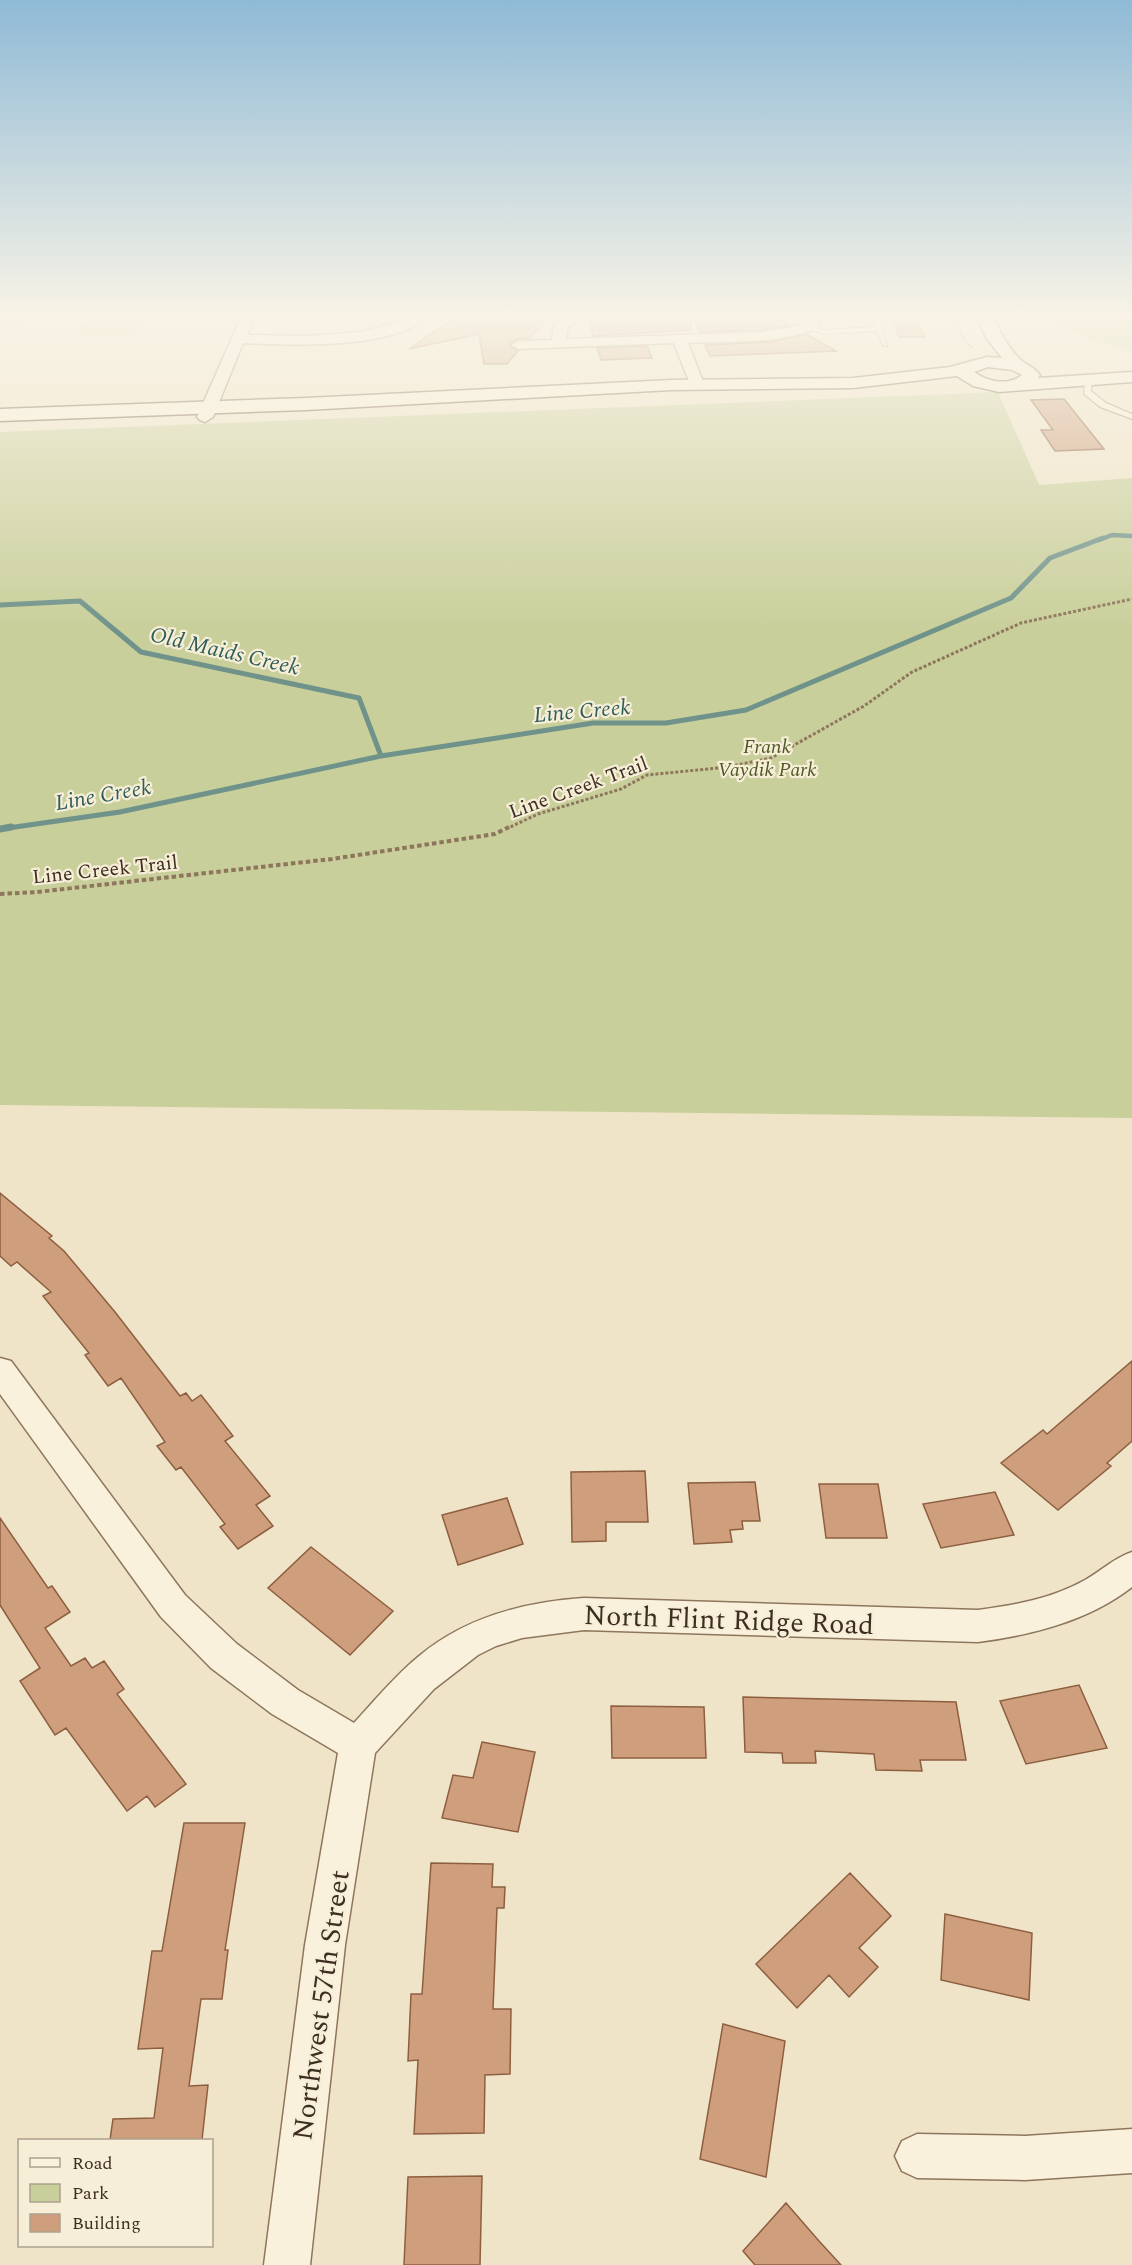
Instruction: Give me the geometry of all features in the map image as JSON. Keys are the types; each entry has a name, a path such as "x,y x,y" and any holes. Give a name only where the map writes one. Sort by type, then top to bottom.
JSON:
{"main road":[{"path":"0,424 91,419"}],"street":[{"path":"0,1370 173,1606 225,1656 285,1702 358,1745"},
{"name":"North Flint Ridge Road","path":"358,1745 431,1668 480,1636 535,1618 584,1614 978,1626 1029,1619 1075,1604 1114,1581 1132,1567"},
{"name":"Northwest 57th Street","path":"287,2265 325,1945 358,1745"},
{"path":"917,2156 1077,2158 1132,2151"}],"path":[{"name":"Line Creek Trail","path":"0,894 311,862 495,834 538,814 621,789 646,775 727,768 771,758 864,706 912,672 1021,623 1132,599"}],"green space":[{"name":"Frank Vaydik Park","path":"332,419 1010,419 1039,485 1132,478 1132,1118 0,1105 0,432"}],"building":[{"path":"1045,419 1080,419 1104,449 1055,451 1041,430 1053,430"},
{"path":"0,1193 52,1236 49,1238 64,1251 115,1312 180,1396 186,1393 192,1401 201,1395 233,1436 225,1441 270,1496 256,1505 273,1526 238,1549 220,1527 225,1524 181,1467 176,1470 157,1446 165,1442 121,1378 108,1386 85,1355 89,1353 43,1296 51,1292 17,1262 11,1266 0,1256"},
{"path":"1132,1361 1132,1441 1107,1463 1111,1466 1058,1510 1001,1463 1043,1430 1047,1434"},
{"path":"645,1471 648,1522 606,1522 606,1541 572,1542 571,1472"},
{"path":"755,1482 760,1521 742,1521 743,1529 730,1530 732,1542 694,1544 688,1483"},
{"path":"819,1484 878,1484 887,1538 826,1538"},
{"path":"995,1492 1014,1535 941,1548 923,1504"},
{"path":"507,1498 523,1544 458,1565 442,1515"},
{"path":"0,1518 48,1588 52,1586 70,1612 45,1628 71,1666 85,1658 92,1668 104,1661 124,1689 117,1694 186,1784 155,1807 147,1796 127,1811 66,1728 55,1735 20,1681 40,1668 0,1605"},
{"path":"311,1547 393,1611 350,1655 268,1588"},
{"path":"1079,1685 1107,1748 1026,1764 1000,1701"},
{"path":"743,1697 956,1702 966,1760 920,1760 922,1771 876,1770 874,1754 815,1751 816,1763 783,1763 782,1753 745,1752"},
{"path":"611,1706 704,1707 706,1758 612,1758"},
{"path":"482,1742 535,1752 518,1832 442,1818 453,1775 473,1778"},
{"path":"184,1823 245,1823 225,1950 228,1950 222,1999 201,1999 189,2086 208,2085 202,2139 110,2139 113,2119 154,2118 163,2048 138,2049 152,1951 162,1951"},
{"path":"431,1863 493,1864 492,1887 505,1887 504,1908 497,1908 493,2009 511,2009 510,2074 485,2075 484,2133 414,2134 418,2060 408,2061 411,1994 422,1994"},
{"path":"850,1873 891,1916 859,1948 878,1967 849,1997 829,1975 797,2008 756,1964"},
{"path":"945,1914 1032,1933 1029,2000 941,1980"},
{"path":"723,2024 785,2041 766,2177 700,2159"},
{"path":"482,2176 480,2265 404,2265 408,2177"},
{"path":"786,2203 841,2265 755,2265 743,2251"}],"waterway":[{"name":"Line Creek","path":"1099,540 1112,535 1132,536"},
{"name":"Line Creek","path":"381,756 593,723 666,723 746,710 1011,598 1050,558 1103,538"},
{"name":"Old Maids Creek","path":"0,605 80,601 141,652 359,698 381,756"},
{"name":"Line Creek","path":"1,829 120,812 381,756"},
{"name":"Line Creek","path":"0,829 11,827"}]}
